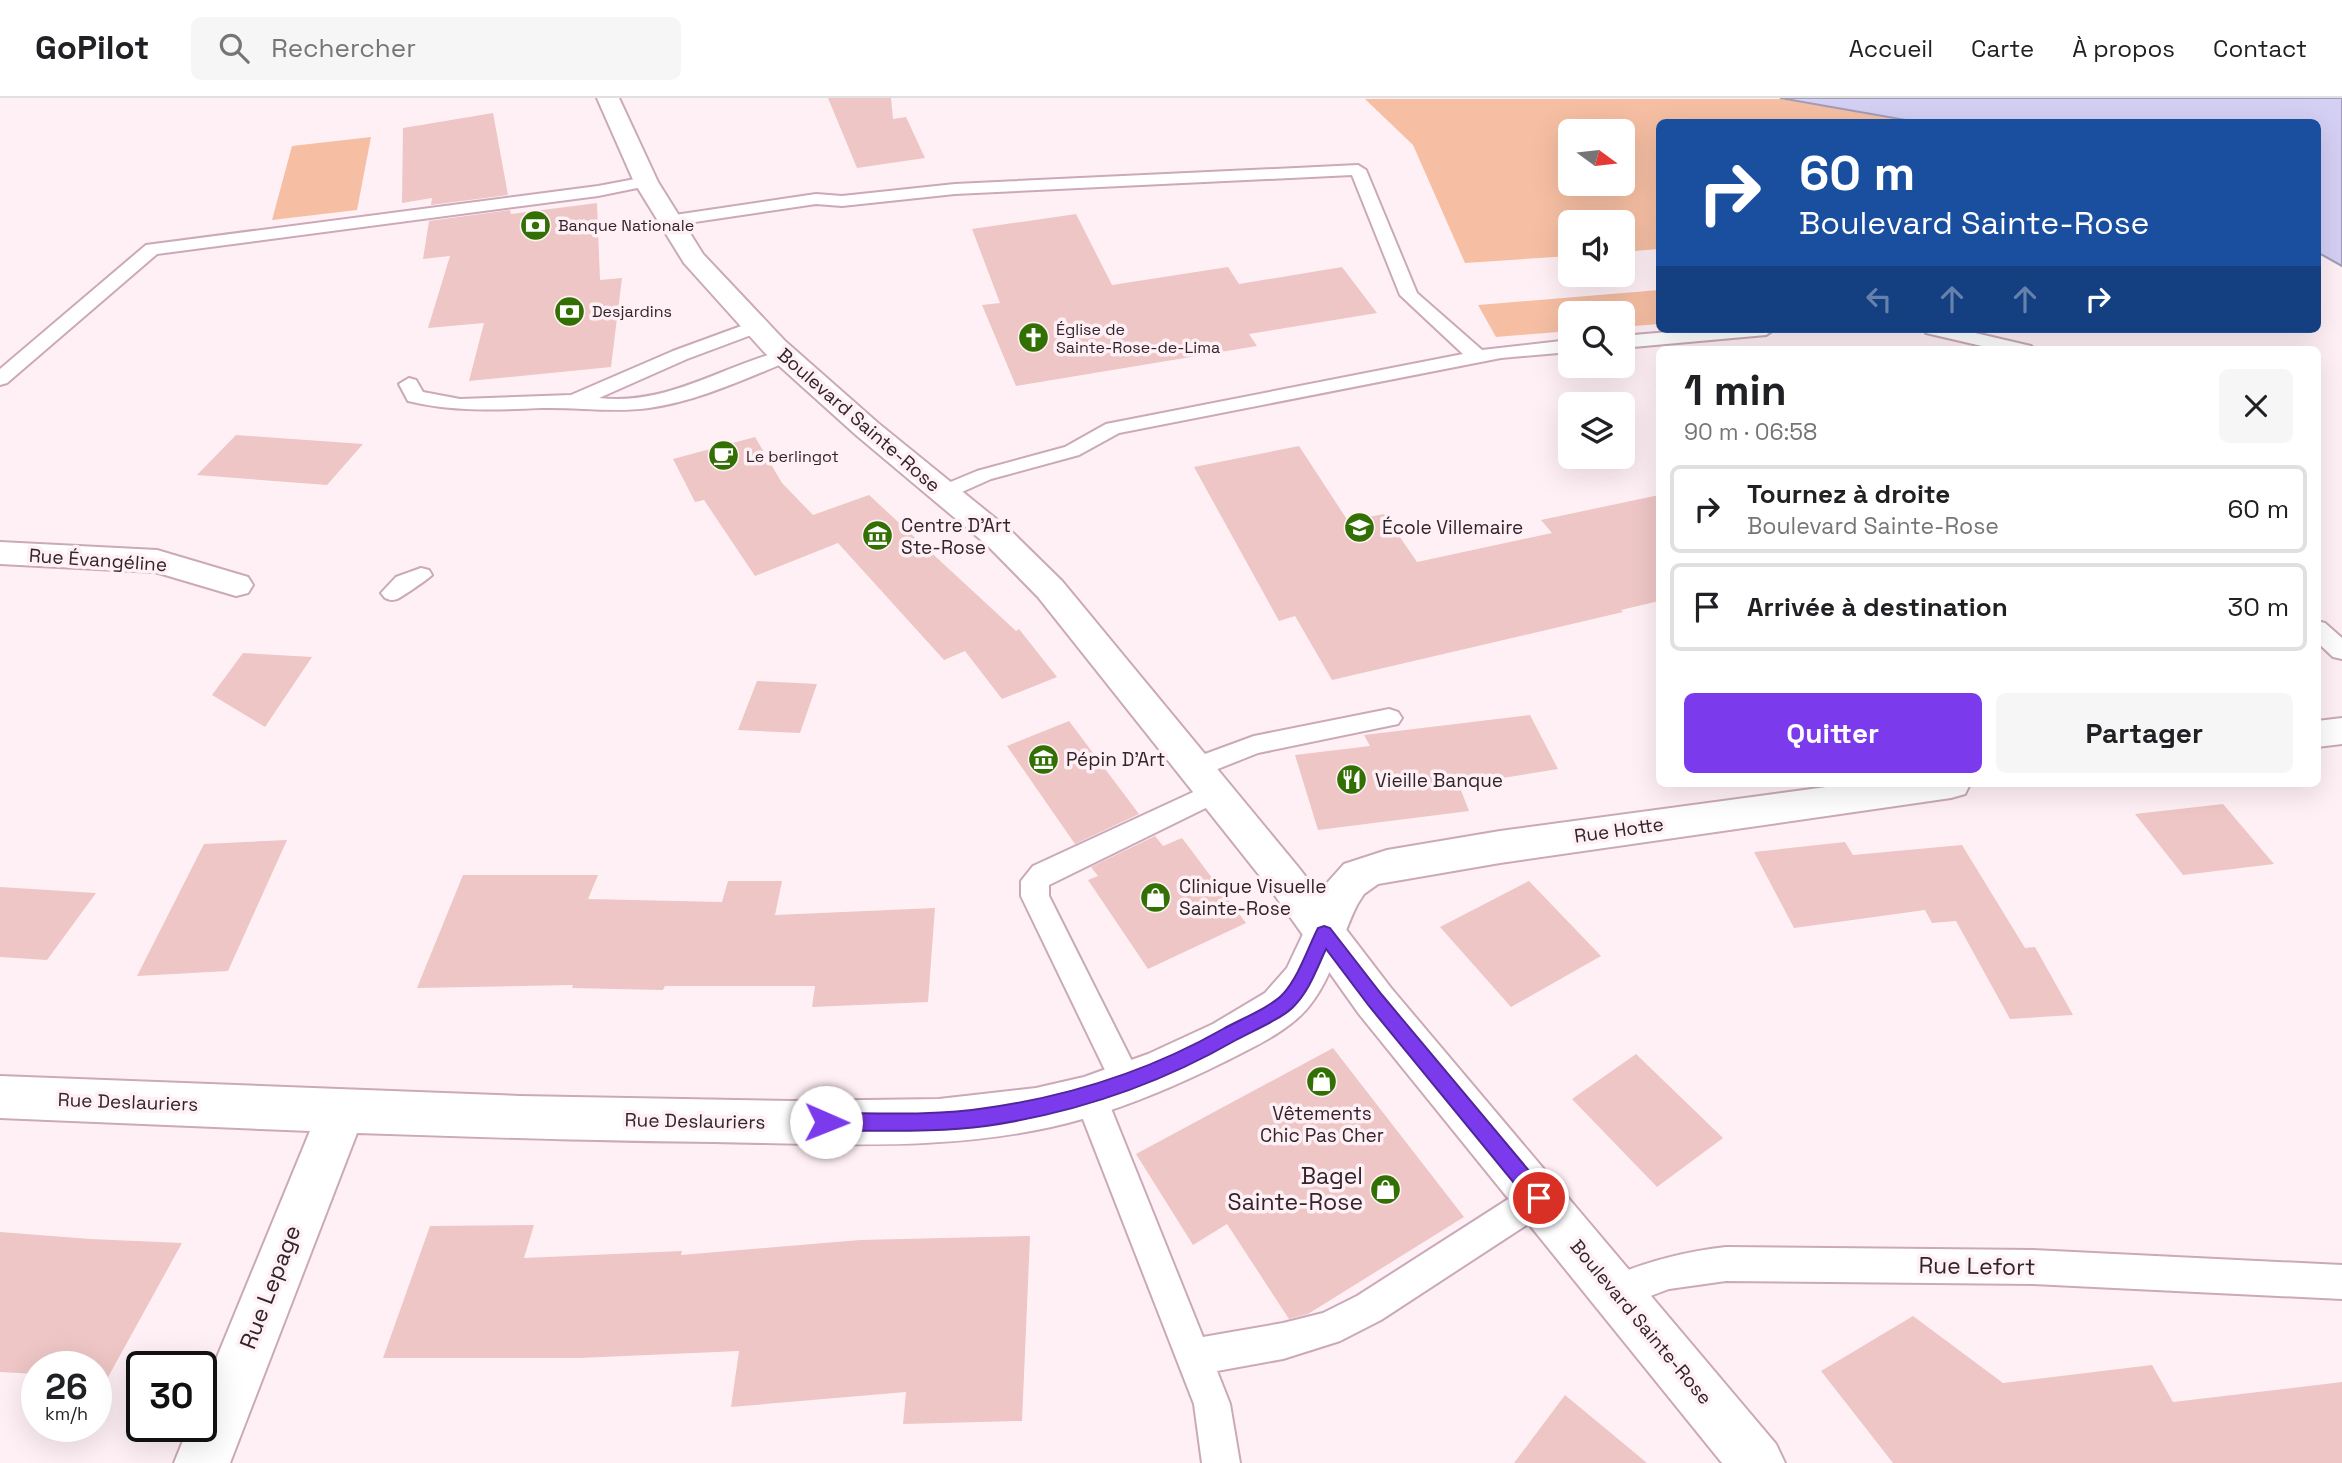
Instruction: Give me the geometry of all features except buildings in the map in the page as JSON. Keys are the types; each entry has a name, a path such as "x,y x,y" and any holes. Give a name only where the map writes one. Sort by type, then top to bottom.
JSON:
{"street":[{"name":"Boulevard Sainte-Rose","path":"608,98 646,182 693,258 785,356 999,538 1050,589 1285,878 1376,1001 1757,1463"},
{"name":"Rue Évangéline","path":"0,553 157,561 236,585"},
{"path":"2321,734 2342,731"},
{"name":"Rue Hotte","path":"1324,933 1348,881 1366,871 1487,847 1929,787"},
{"name":"Rue Deslauriers","path":"0,1097 342,1112 872,1123 985,1117 1108,1090 1197,1053 1287,1002 1303,980 1324,933"},
{"name":"Rue Lepage","path":"202,1463 305,1198 342,1112"}],"lane":[{"path":"668,221 816,199 842,201 955,189 1358,170 1409,295 1478,356"},
{"path":"0,379 152,249 598,191 646,182"},
{"path":"575,401 680,355 755,327"},
{"path":"1635,341 1722,333"},
{"path":"1950,333 2007,346"},
{"path":"944,492 984,475 1072,451 1114,428 1478,356 1558,347"},
{"path":"409,384 415,397 460,405 575,401 629,404 671,398 785,356"},
{"path":"393,593 404,582 421,575"},
{"path":"2321,633 2342,651"},
{"path":"1221,1463 1212,1404 1194,1357 1108,1090 1035,896 1035,881 1205,780 1254,745 1389,718"},
{"path":"1194,1357 1283,1342 1328,1329 1369,1308 1539,1198"},
{"name":"Rue Lefort","path":"1616,1292 1661,1273 1726,1264 2033,1266 2342,1282"}],"shaded area":[{"path":"1780,98 2342,98 2342,266 2321,254 2321,119 1900,119"},
{"path":"1365,99 1781,99 1899,119 1656,119 1656,249 1635,251 1635,210 1558,210 1558,257 1465,263 1413,145"},
{"path":"371,137 357,210 272,220 292,146"},
{"path":"1656,290 1656,324 1635,326 1635,301 1558,301 1558,332 1496,337 1478,305"}],"place":[{"name":"Banque Nationale","path":"535,225"},
{"name":"Desjardins","path":"569,311"},
{"name":"Église de Sainte-Rose-de-Lima","path":"1033,338"},
{"name":"Le berlingot","path":"723,456"},
{"name":"École Villemaire","path":"1359,527"},
{"name":"Centre D'Art Ste-Rose","path":"878,536"},
{"name":"Pépin D'Art","path":"1043,759"},
{"name":"Vieille Banque","path":"1352,780"},
{"name":"Clinique Visuelle Sainte-Rose","path":"1156,897"},
{"name":"Vêtements Chic Pas Cher","path":"1322,1082"},
{"name":"Bagel Sainte-Rose","path":"1386,1189"}],"route":[{"path":"826,1122 872,1123 985,1117 1066,1102 1122,1085 1197,1053 1287,1002 1303,980 1324,933 1376,1001 1539,1198"}]}
